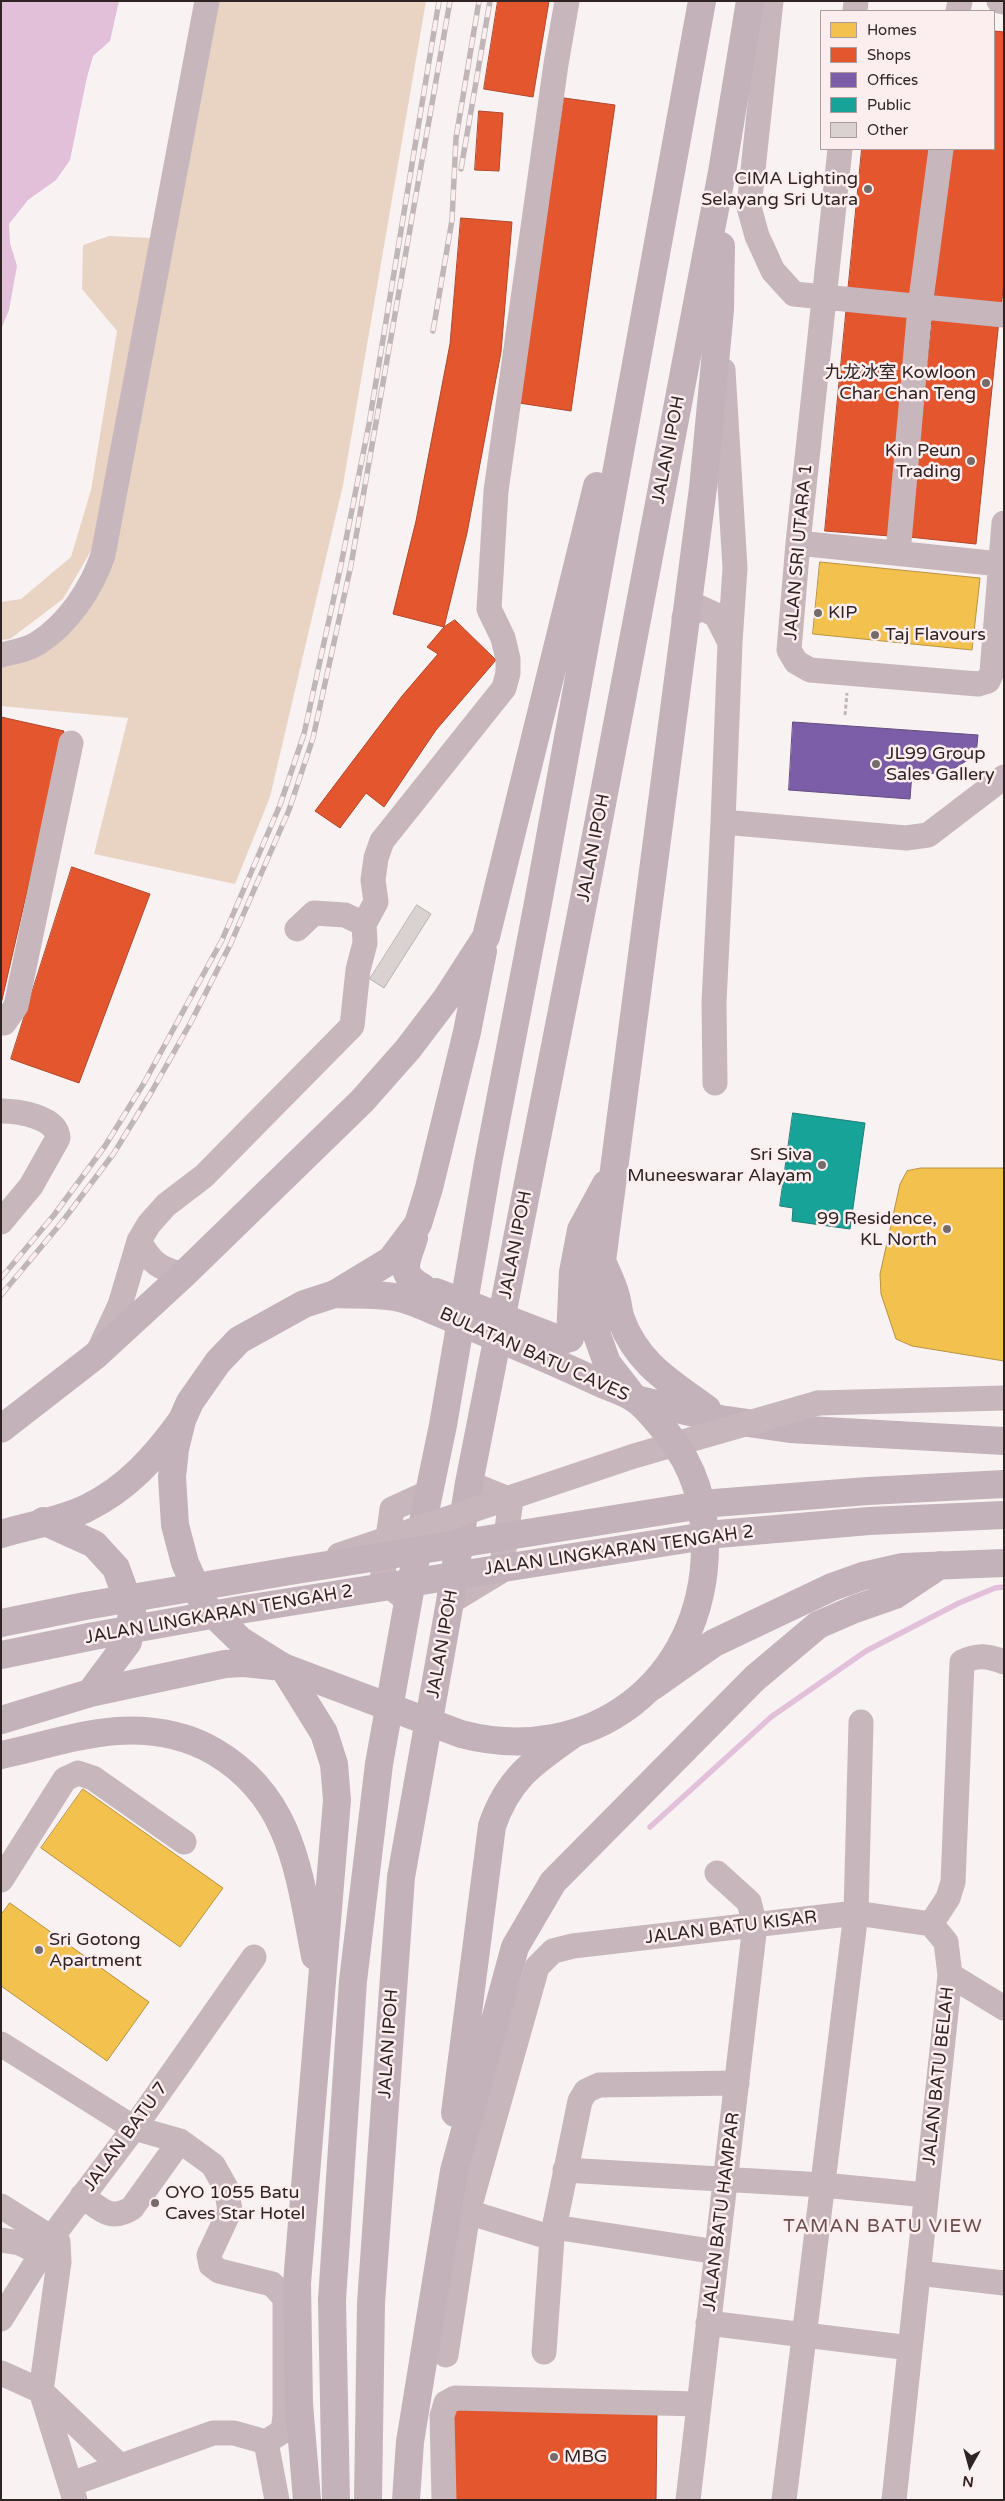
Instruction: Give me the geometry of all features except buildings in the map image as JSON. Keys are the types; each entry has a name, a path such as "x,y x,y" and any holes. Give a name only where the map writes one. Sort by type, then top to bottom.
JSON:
{"highway":[{"path":"336,2500 332,2300 352,1981 380,1764 702,1"},
{"name":"JALAN IPOH","path":"368,2500 371,2303 401,1877 450,1602 469,1483 580,919 722,172 750,1"},
{"path":"614,1170 581,1230 573,1272 570,1338 563,1340 556,1338 422,1287 408,1278 405,1272 429,1188 467,1032 486,937 580,559 672,166"},
{"path":"722,172 720,310 703,488 684,618 602,1260 592,1295 597,1336 607,1363 635,1398 720,1419 790,1429 1004,1441"},
{"path":"1,1429 95,1356 362,1101 414,1042 446,999 486,937"},
{"path":"335,1294 391,1260 418,1224"},
{"path":"602,1260 615,1292 620,1319 645,1359 676,1389 720,1419"},
{"name":"BULATAN BATU CAVES","path":"335,1294 397,1297 635,1398 680,1450 692,1471 704,1514 705,1562 701,1591 692,1626 675,1658 646,1691 613,1716 572,1735 527,1742 486,1741 461,1734 283,1668 240,1640 204,1605 185,1563 175,1525 172,1501 175,1449 182,1420 200,1386 239,1340 304,1304 335,1294"},
{"path":"1,1534 86,1509 113,1493 138,1473 182,1420"},
{"name":"JALAN LINGKARAN TENGAH 2","path":"1,1623 85,1606 290,1571 714,1503 868,1491 1004,1484"},
{"name":"JALAN LINGKARAN TENGAH 2","path":"1,1655 94,1636 248,1609 718,1534 870,1521 1004,1515"},
{"path":"44,1521 94,1544 116,1568 132,1612 128,1642 90,1693"},
{"path":"646,1691 714,1643 832,1587 863,1576 903,1567 1004,1562"},
{"path":"406,2500 410,2442 454,2171 514,1947 552,1882 754,1678 818,1625 854,1609 896,1595 940,1565"},
{"path":"1,1720 90,1693 225,1664 244,1663 283,1668 324,1733 334,1764 337,1800 297,2283 299,2404 307,2500"},
{"path":"1,1755 98,1734 130,1730 179,1736 205,1746 232,1762 265,1794 284,1829 295,1867 321,1984"},
{"path":"454,2171 455,2099 492,1826 503,1799 522,1773 572,1735"}],"street":[{"path":"1,655 24,650 49,635 84,594 94,577 103,555 207,1"},
{"path":"95,1356 110,1330 120,1306 140,1241 149,1224 166,1205 204,1176 352,1026 358,970 364,943 364,924 376,902 373,880 376,858 382,841 504,688 508,673 503,638 489,609 496,492 556,64 567,1"},
{"path":"771,1 749,206 757,236 773,271 794,294 1004,315"},
{"path":"999,1 1004,2"},
{"name":"JALAN SRI UTARA 1","path":"840,150 798,543 789,650 796,662 810,670 978,684 988,681 992,672 1004,523"},
{"path":"898,553 920,307 941,150"},
{"path":"715,1083 714,1002 724,822 734,568 720,310"},
{"path":"798,543 1000,564"},
{"path":"684,618 701,608 716,615 730,643"},
{"path":"2,1026 16,1006 72,743"},
{"path":"724,822 906,838 928,835 1004,777"},
{"path":"297,929 314,913 345,915 364,924"},
{"path":"1,1111 20,1111 53,1125 58,1130 58,1138 53,1150 6,1210"},
{"path":"140,1241 147,1256 156,1265 183,1274"},
{"path":"290,1571 634,1456 818,1404 1004,1398"},
{"path":"450,1602 501,1571 511,1500 469,1483"},
{"path":"931,1924 948,1898 953,1882 962,1662 974,1656 988,1656 1004,1662"},
{"path":"784,2500 856,1913 861,1722"},
{"path":"1,1880 65,1779 78,1773 93,1778 184,1842"},
{"path":"717,1873 749,1902 755,1925"},
{"name":"JALAN BATU KISAR","path":"468,2212 537,1967 553,1951 573,1946 856,1913 931,1924"},
{"name":"JALAN BATU BELAH","path":"894,2500 950,1975 950,1959 946,1942 931,1924"},
{"name":"JALAN BATU HAMPAR","path":"688,2500 755,1925"},
{"name":"JALAN BATU 7","path":"1,2319 47,2245 134,2128 254,1957"},
{"path":"950,1975 1004,2008"},
{"path":"1,2044 134,2128 180,2141 213,2165 226,2188 230,2210 208,2255 211,2265 219,2271 272,2284 285,2298 285,2416 283,2430 266,2442"},
{"path":"544,2352 552,2232 580,2100 586,2091 599,2085 737,2083"},
{"path":"82,2196 106,2213 116,2216 124,2213 132,2208 180,2141"},
{"path":"565,2170 823,2185 926,2195"},
{"path":"1,2206 47,2245"},
{"path":"446,2355 468,2212 552,2232 717,2252"},
{"path":"1,2240 47,2245 58,2242 59,2262 41,2391 73,2492 120,2466 213,2433 234,2433 266,2442"},
{"path":"918,2273 1004,2283"},
{"path":"708,2323 910,2348"},
{"path":"1,2373 41,2391 120,2466"},
{"path":"444,2500 442,2416 446,2403 455,2398 699,2404"},
{"path":"266,2442 278,2500"}],"shaded area":[{"path":"1,1 119,1 110,41 93,56 70,160 56,180 28,200 9,224 10,243 17,266 9,310 1,329"},
{"path":"218,1 426,1 343,485 270,797 235,884 94,854 128,718 1,706 1,664 109,567"},
{"path":"109,236 151,238 99,537 63,599 10,639 1,640 1,602 21,599 71,557 91,490 117,331 82,289 83,245"}],"waterway":[{"path":"650,1827 771,1717 866,1651 959,1603 995,1588 1004,1587"}],"railway":[{"path":"1,1278 54,1215 105,1146 144,1083 222,940 280,805 304,734 341,565 369,424 439,1"},
{"path":"1,1295 62,1222 114,1153 152,1091 191,1022 230,945 289,810 313,738 351,565 450,1"},
{"path":"433,331 452,220 456,138 479,1"},
{"path":"461,169 490,1"}],"place":[{"name":"CIMA Lighting Selayang Sri Utara","path":"868,189"},
{"name":"九龙冰室 Kowloon Char Chan Teng","path":"986,383"},
{"name":"Kin Peun Trading","path":"971,461"},
{"name":"KIP","path":"818,613"},
{"name":"Taj Flavours","path":"875,635"},
{"name":"JL99 Group Sales Gallery","path":"876,764"},
{"name":"Sri Siva Muneeswarar Alayam","path":"822,1165"},
{"name":"99 Residence, KL North","path":"947,1229"},
{"name":"Sri Gotong Apartment","path":"39,1950"},
{"name":"OYO 1055 Batu Caves Star Hotel","path":"155,2203"},
{"name":"MBG","path":"554,2457"}],"district":[{"name":"TAMAN BATU VIEW","path":"883,2227"}]}
